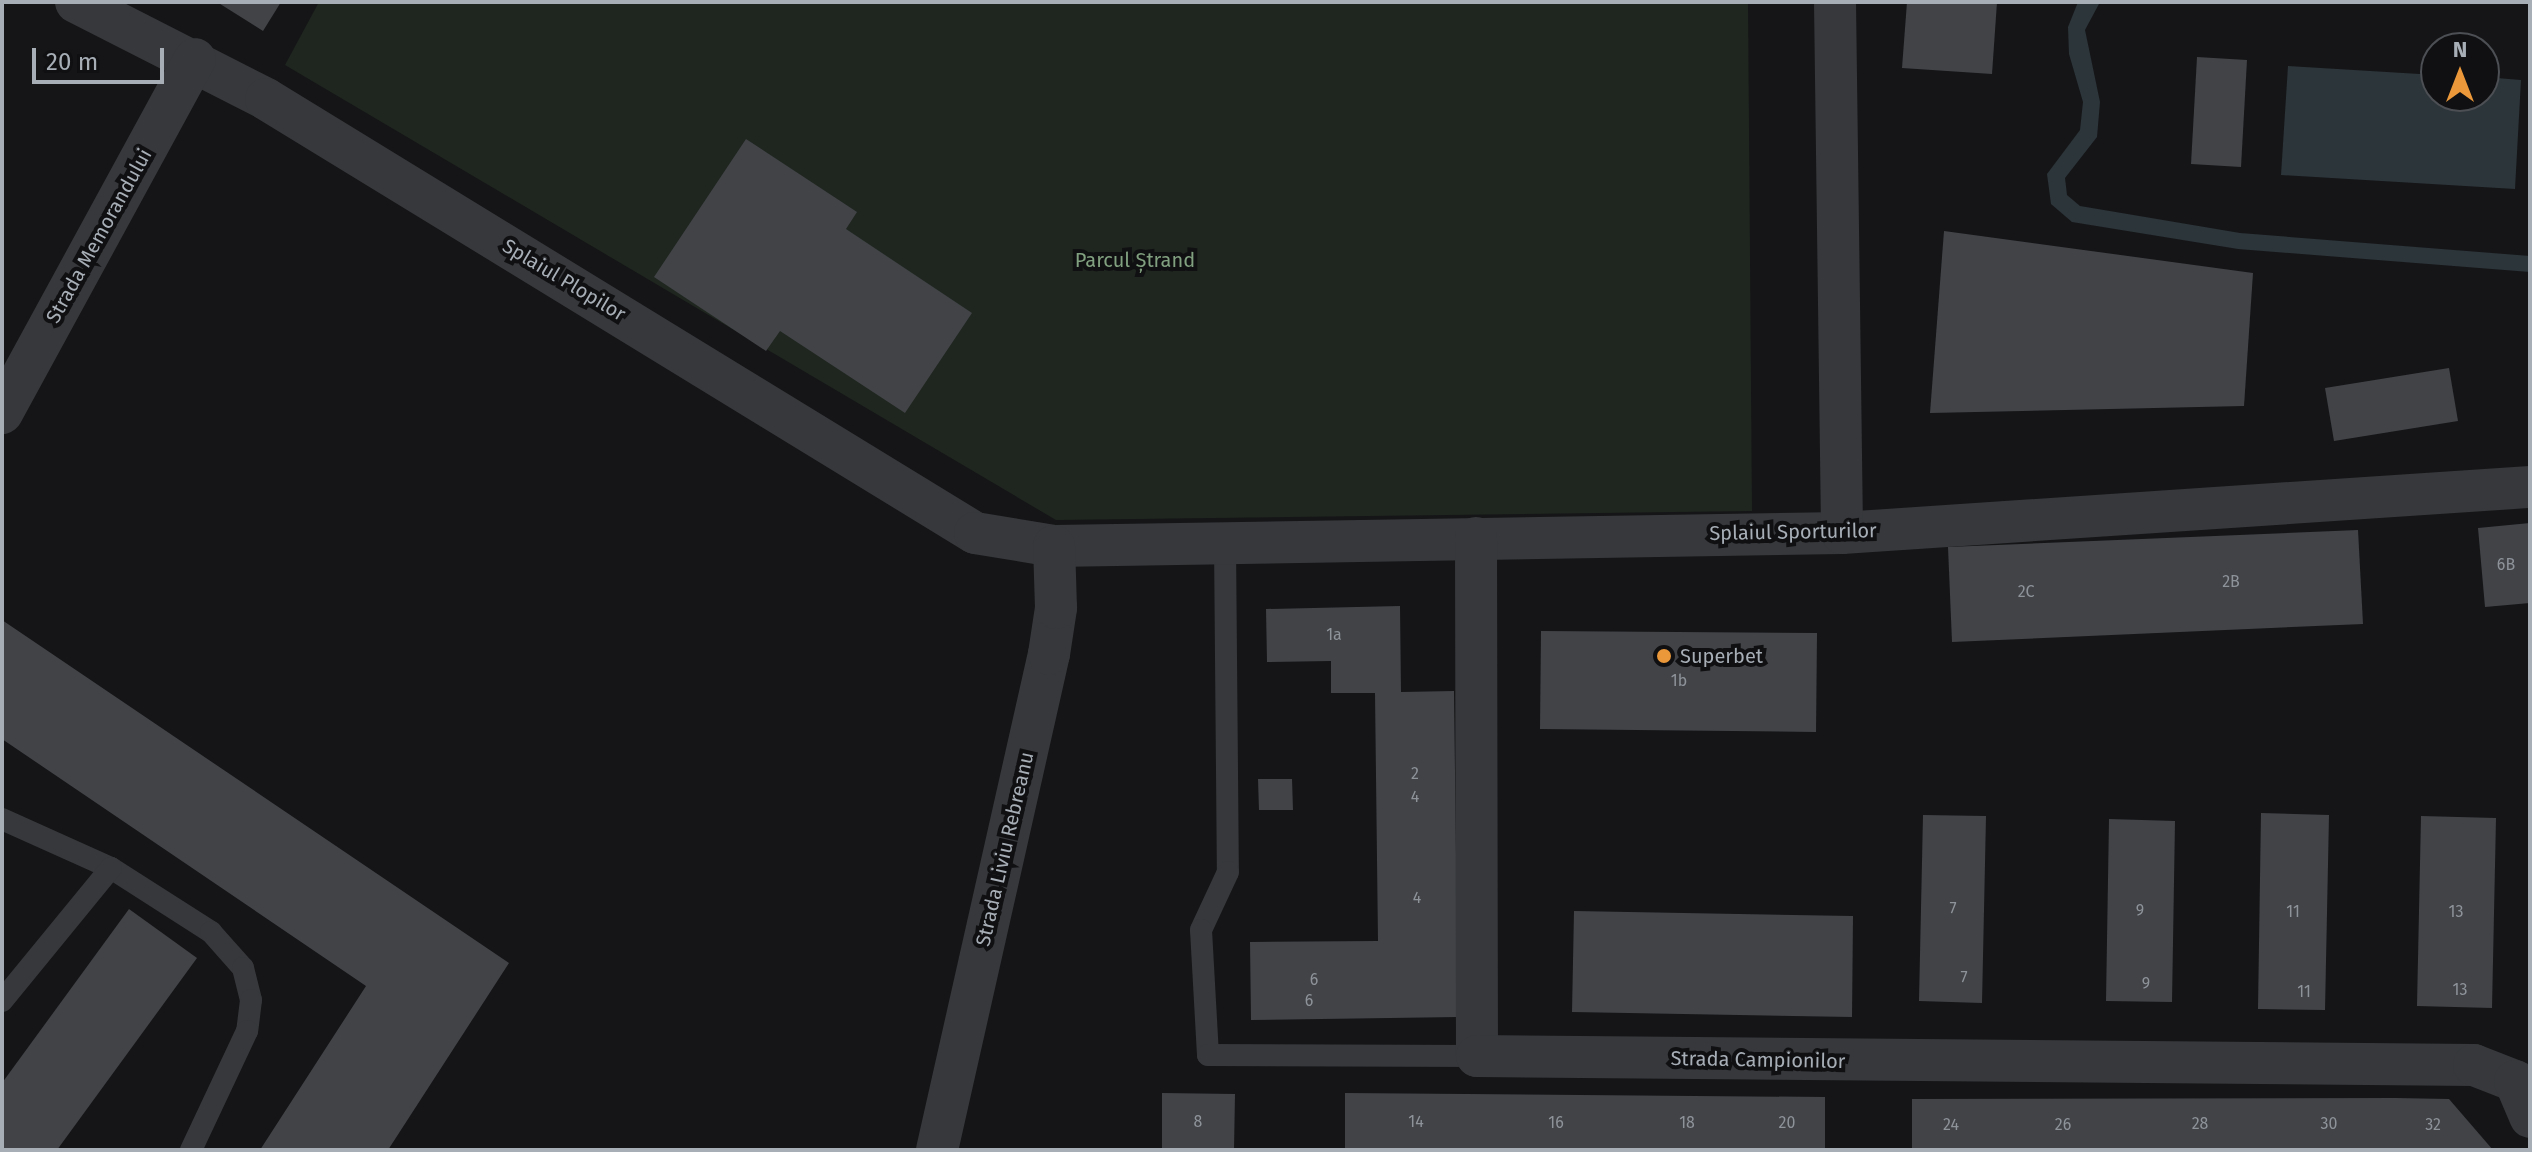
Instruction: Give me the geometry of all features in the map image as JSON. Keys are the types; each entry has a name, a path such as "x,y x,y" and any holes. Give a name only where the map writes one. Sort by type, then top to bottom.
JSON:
{"street":[{"name":"Splaiul Plopilor","path":"76,2 195,59 975,533 1054,546"},
{"path":"1835,2 1842,533"},
{"name":"Strada Memorandului","path":"2,413 195,59"},
{"name":"Splaiul Sporturilor","path":"1054,546 1842,533 2530,487"},
{"path":"1476,538 1477,1056"},
{"name":"Strada Liviu Rebreanu","path":"937,1150 1049,654 1056,608 1054,546"},
{"name":"Strada Campionilor","path":"1477,1056 2474,1065 2515,1081 2530,1117"}],"lane":[{"path":"1225,542 1228,872 1201,930 1208,1055 1477,1056"},
{"path":"2,819 111,868 211,932 243,968 251,1000 247,1031 191,1150"},
{"path":"2,1001 111,868"}],"green space":[{"name":"Parcul Ștrand","path":"319,2 1748,2 1752,511 1056,520 285,65"}],"shaded area":[{"path":"2078,2 2100,2 2085,30 2100,102 2097,137 2065,178 2067,195 2080,206 2240,233 2530,256 2530,272 2238,249 2072,222 2051,204 2047,174 2080,130 2083,102 2069,54 2068,27"},
{"path":"2288,66 2420,74 2420,112 2500,112 2500,78 2521,80 2515,189 2281,175"}],"building":[{"path":"217,2 281,2 263,31"},
{"path":"1907,2 1997,2 1992,74 1902,68"},
{"path":"2197,57 2247,60 2241,167 2191,164"},
{"path":"746,139 857,212 846,229 972,313 905,413 780,331 766,351 654,277"},
{"path":"1944,231 2253,273 2244,406 1930,413"},
{"path":"2449,368 2458,421 2334,441 2325,388"},
{"path":"2530,523 2530,603 2485,607 2478,528"},
{"path":"2358,530 2363,624 1952,642 1948,547"},
{"path":"1400,606 1401,692 1454,691 1458,1017 1251,1020 1250,942 1378,941 1375,693 1331,693 1331,661 1267,662 1266,609"},
{"path":"2,620 509,963 388,1150 260,1150 366,986 2,739"},
{"path":"1541,631 1817,633 1816,732 1540,729"},
{"path":"1258,779 1292,779 1293,810 1259,810"},
{"path":"2261,813 2329,815 2325,1010 2258,1009"},
{"path":"1923,815 1986,816 1982,1003 1919,1001"},
{"path":"2421,816 2496,818 2492,1008 2417,1006"},
{"path":"2109,819 2175,821 2172,1002 2106,1001"},
{"path":"129,909 197,958 57,1150 2,1150 2,1083"},
{"path":"1574,911 1853,916 1852,1017 1572,1012"},
{"path":"1162,1093 1235,1094 1234,1150 1162,1150"},
{"path":"1345,1093 1825,1097 1825,1150 1345,1150"},
{"path":"1912,1099 2449,1099 2493,1150 1912,1150"}],"place":[{"name":"Superbet","path":"1664,656"}]}
